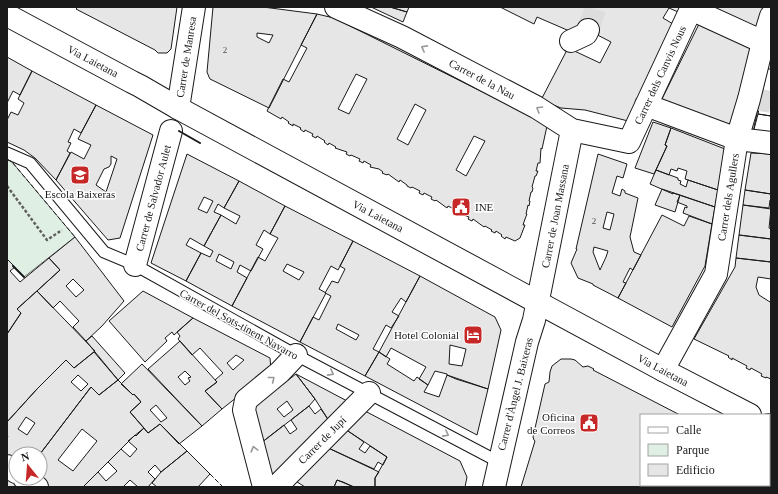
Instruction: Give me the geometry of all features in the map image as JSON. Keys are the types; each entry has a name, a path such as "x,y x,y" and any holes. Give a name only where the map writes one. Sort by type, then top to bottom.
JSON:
{"street":[{"name":"Carrer de Manresa","path":"178,108 194,7"},
{"name":"Carrer de la Nau","path":"336,7 402,37 536,107 572,130 629,142"},
{"path":"691,8 767,42"},
{"name":"Carrer dels Canvis Nous","path":"629,142 691,8"},
{"name":"Via Laietana","path":"7,15 662,370 748,414"},
{"name":"Carrer dels Agullers","path":"662,370 716,274 737,139 755,100 771,16"},
{"path":"646,105 737,139 771,143"},
{"name":"Carrer de Joan Massana","path":"537,302 572,130"},
{"name":"Carrer de Salvador Aulet","path":"135,265 171,131"},
{"name":"Carrer d'Àngel J. Baixeras","path":"494,487 537,302"},
{"path":"264,487 244,410 246,400 280,372 296,355"},
{"name":"Carrer de Jupí","path":"276,487 369,393"}],"lane":[{"name":"Carrer del Sots-tinent Navarro","path":"7,153 30,163 104,252 135,265 296,355 499,462"}],"path":[{"path":"7,186 47,240 60,232"}],"green space":[{"path":"7,159 12,162 75,237 24,277 7,259"}],"building":[{"path":"78,7 177,7 171,49 167,53 158,53 155,50 76,9"},
{"path":"213,7 263,7 317,14 269,108 210,79 207,72","holes":["257,33 273,35 269,43 257,37"]},
{"path":"371,7 390,7 407,12 403,22"},
{"path":"390,7 409,7 407,12"},
{"path":"500,7 680,7 628,121 585,110 561,108 541,100 568,48 600,63 611,42 588,30 574,33 537,17 534,24"},
{"path":"705,7 766,7 758,34"},
{"path":"669,8 678,12 673,24 663,18"},
{"path":"317,14 334,18 523,112 547,126 542,149 541,148 540,163 538,163 536,171 538,171 532,187 529,206 528,205 527,214 523,225 525,225 520,238 515,241 506,237 505,239 496,231 495,233 491,231 492,230 485,226 484,227 473,219 472,221 468,219 469,217 455,212 456,210 448,206 447,208 436,200 431,199 432,197 424,193 423,195 419,193 420,191 407,186 400,180 399,182 388,174 382,173 383,172 379,169 370,167 371,165 364,161 363,163 359,161 360,159 346,154 347,152 335,148 336,147 329,143 328,145 317,136 316,138 312,136 313,134 305,130 304,132 300,129 301,128 293,124 293,126 282,117 281,119 267,111 283,79 289,82 307,48 301,45","holes":["356,74 367,79 349,114 338,109","415,104 426,110 408,145 397,139","474,136 485,141 466,176 456,170"]},
{"path":"701,20 757,43 732,129 661,101"},
{"path":"771,53 771,139 752,137 762,89"},
{"path":"7,57 32,71 20,95 13,91 7,103"},
{"path":"767,69 771,69 771,116 758,114"},
{"path":"32,71 96,105 81,133 74,129 68,142 71,143 67,151 70,153 56,180 35,158 24,150 7,142 7,120 11,112 18,115 24,103 18,99"},
{"name":"Escola Baixeras","path":"96,105 153,135 120,238 108,240 56,180 71,152 84,159 91,145 78,139","holes":["111,156 117,159 106,192 96,185 104,169 109,167 111,164"]},
{"path":"758,114 771,116 771,139 752,137"},
{"path":"653,122 671,128 665,145 667,146 654,174 635,168"},
{"path":"671,128 725,149 718,190 685,179 687,171 678,168 677,171 671,169 669,175 656,170 667,146 665,145"},
{"path":"751,153 771,154 771,194 745,190"},
{"path":"187,154 239,181 224,208 218,204 214,212 221,215 204,246 190,238 186,245 201,253 186,281 151,263","holes":["204,197 213,201 207,213 198,209"]},
{"path":"598,154 627,164 623,178 617,176 612,193 620,196 622,189 625,193 638,198 630,237 634,252 641,255 633,270 630,268 623,282 626,283 618,298 593,284 578,278 571,263 576,249","holes":["607,212 614,214 610,230 603,228","594,247 608,251 600,270 593,252"]},
{"path":"656,170 678,178 678,180 681,181 680,184 686,187 688,180 718,190 715,207 673,194 650,184"},
{"path":"239,181 285,206 270,234 264,230 256,245 263,249 251,271 240,265 237,272 247,278 232,306 186,281 201,253 210,257 213,251 204,246 221,215 236,224 240,216 224,208","holes":["219,254 234,262 231,269 216,261"]},
{"path":"662,189 680,195 675,212 655,205"},
{"path":"745,190 771,194 769,208 743,205"},
{"path":"680,195 715,207 712,224 683,213 685,207 687,208 687,206 677,202"},
{"path":"743,205 771,209 769,228 771,229 771,239 739,235"},
{"path":"285,206 353,241 338,270 331,266 319,289 326,293 300,342 232,306 258,257 265,261 278,238 270,234","holes":["287,264 304,272 299,280 283,271"]},
{"path":"662,215 684,226 689,216 712,224 705,266 672,327 618,298"},
{"path":"739,235 771,239 771,262 736,258"},
{"path":"75,237 124,301 102,326 86,341 73,327 79,321 60,301 53,308 37,291 60,270 49,258","holes":["73,279 84,290 76,297 66,286"]},
{"path":"353,241 420,276 406,302 401,298 392,312 399,316 391,328 386,325 373,349 379,352 365,376 300,342 313,317 319,320 331,296 325,293 332,281 338,283 345,269 340,266","holes":["338,324 359,335 356,340 336,329"]},
{"path":"49,258 60,270 17,309 21,313 7,334 7,259 15,267 10,271 20,282"},
{"path":"736,258 771,262 771,279 758,277 756,287 759,295 770,302 771,300 771,379 761,376 762,374 751,368 750,370 746,368 747,366 732,358 732,360 728,357 729,356 694,339 735,267"},
{"path":"420,276 495,317 501,330 488,389 435,371 428,385 419,379 426,367 391,348 386,357 379,352","holes":["450,345 466,349 462,366 449,364"]},
{"path":"37,291 95,351 74,368 66,360 7,422 7,334 21,313 17,309"},
{"path":"143,291 193,318 174,335 172,332 165,338 167,341 145,362 109,321"},
{"path":"193,318 270,358 271,370 222,409 205,391 217,382 215,380 223,373 200,348 192,355 178,339 180,336 177,332","holes":["236,355 244,360 233,370 227,363"]},
{"path":"92,336 125,373 118,380 86,341"},
{"path":"180,341 217,382 205,391 222,409 202,426 148,369","holes":["185,371 191,377 188,378 190,381 185,385 178,377"]},
{"path":"94,352 118,380 99,395 91,387 46,446 8,446 8,460 7,422 66,360 74,368","holes":["78,375 88,384 81,391 71,382","26,417 35,423 27,435 18,429"]},
{"path":"379,352 390,359 387,364 414,381 417,377 428,385 424,392 439,397 447,375 488,389 477,435 365,376"},
{"name":"Oficina de Correos","path":"561,359 575,360 583,367 588,366 678,414 640,414 640,486 770,486 770,464 771,487 521,487 535,441 533,437 545,384 549,382 552,366"},
{"path":"142,364 202,426 179,444 160,424 148,433 130,412 141,402 134,394 133,395 121,384","holes":["156,405 167,418 161,422 150,410"]},
{"path":"296,374 315,399 309,406 261,443 252,408","holes":["287,401 293,410 284,417 277,409"]},
{"path":"296,374 349,402 331,424 315,399"},
{"path":"118,380 141,402 130,412 144,428 136,436 135,435 83,487 45,487 48,486 48,446 46,446 91,387 99,395","holes":["82,429 97,441 73,471 58,460"]},
{"path":"309,406 315,414 321,409 331,424 271,478 261,443 284,425 290,434 297,429 291,420"},
{"path":"365,411 460,461 467,477 465,487 375,487 375,478 387,457 345,429"},
{"path":"160,424 187,451 161,472 155,465 148,472 155,479 148,487 138,487 130,480 123,487 83,487 98,472 106,481 117,471 108,462 121,449 130,457 137,449 128,441 144,428 148,433"},
{"path":"345,429 364,442 359,449 365,453 370,446 387,457 383,465 378,462 374,469 324,446"},
{"path":"324,446 379,472 375,478 375,487 354,487 337,480 334,487 305,487 291,478"},
{"path":"187,451 210,474 198,487 157,487 152,483 161,472"},
{"path":"7,474 8,486 25,487 7,487"},
{"path":"337,480 343,482 354,487 334,487"}],"tunnel":[{"path":"588,30 596,7"},
{"path":"760,100 771,102"}],"fence":[{"path":"7,159 12,162 75,237"},
{"path":"210,474 223,487"}],"wall":[{"path":"179,131 200,143"},
{"path":"13,266 24,277"}],"place":[{"name":"Escola Baixeras","path":"80,175"},
{"name":"INE","path":"461,207"},
{"name":"Hotel Colonial","path":"473,335"},
{"name":"Oficina de Correos","path":"589,423"}]}
